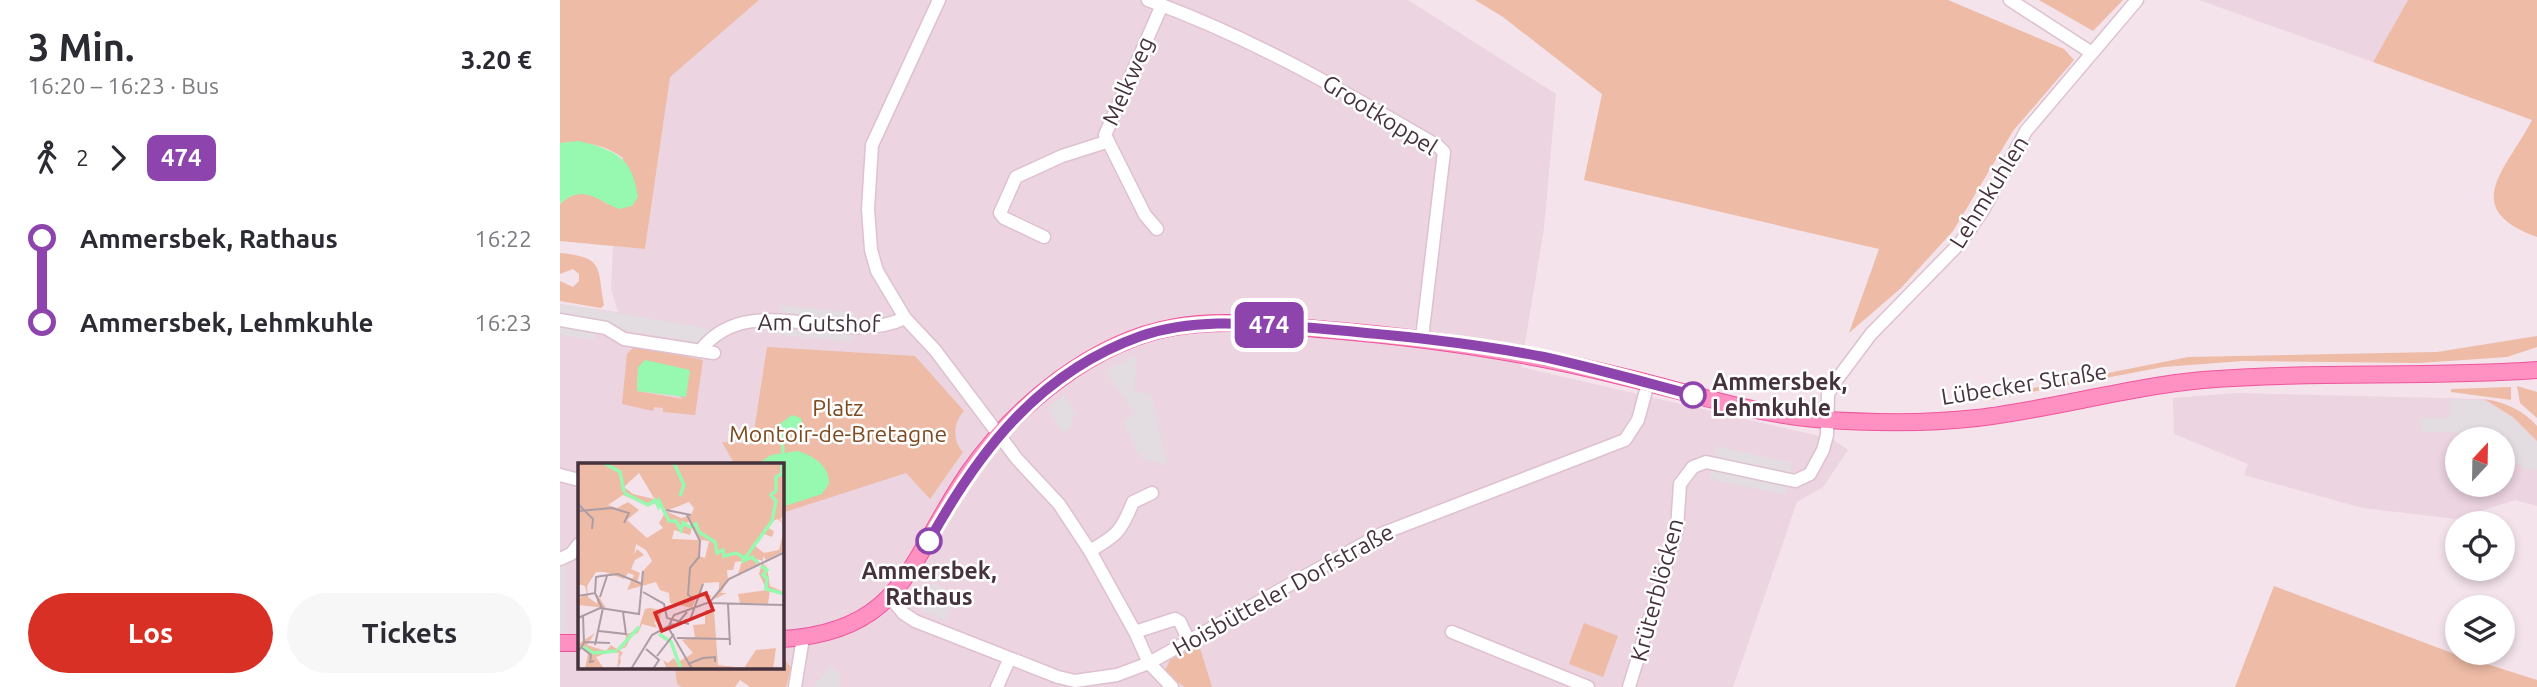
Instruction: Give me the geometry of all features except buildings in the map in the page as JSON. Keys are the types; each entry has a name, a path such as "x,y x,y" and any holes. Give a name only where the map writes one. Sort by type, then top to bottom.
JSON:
{"main road":[{"name":"Lübecker Straße","path":"784,639 803,638 847,628 869,615 890,597 929,541 968,474 999,434 1043,393 1094,359 1137,338 1173,327 1251,324 1422,338 1546,358 1741,406 1828,419 1931,422 1978,418 2141,388 2206,380 2462,375 2537,370"},
{"path":"560,643 578,643"}],"street":[{"path":"939,0 872,145 868,209 871,250 877,271 905,318 1059,504 1090,551 1149,663 1172,687"},
{"name":"Grootkoppel","path":"1147,0 1221,27 1306,70 1444,152 1422,338"},
{"path":"2010,0 2092,53"},
{"name":"Lehmkuhlen","path":"1828,419 1828,394 1854,356 1880,325 1961,242 1983,210 2019,140 2137,0"},
{"name":"Melkweg","path":"1157,229 1145,215 1107,142 1107,126 1162,5"},
{"path":"1044,237 1004,218 1000,213 1016,177 1062,156 1107,142"},
{"name":"Am Gutshof","path":"700,351 709,338 756,319 873,329 905,318"},
{"path":"560,320 606,328 624,339 714,353"},
{"name":"Hoisbütteler Dorfstraße","path":"890,597 903,613 915,621 1009,660 1075,681 1102,679 1149,663 1381,534 1625,440 1638,420 1648,383"},
{"name":"Krüterblöcken","path":"1629,687 1671,551 1678,517 1680,484 1686,474 1706,462 1795,481 1802,479 1817,466 1827,435 1828,419"},
{"path":"560,475 578,480"},
{"path":"1090,551 1118,534 1125,526 1133,502 1152,493"},
{"path":"560,559 571,554 578,545"},
{"path":"1135,632 1175,619 1180,622 1189,641"},
{"path":"1452,632 1588,687"},
{"path":"795,687 803,638"},
{"path":"996,687 1009,660"}],"shaded area":[{"path":"759,0 1408,0 1556,94 1544,228 1521,367 1832,439 1848,450 1823,487 1797,502 1733,687 786,687 791,669 784,659 784,463 578,463 578,670 675,670 677,684 681,687 560,687 560,304 618,312 611,289 613,246 645,249 670,76"},
{"path":"2199,0 2408,0 2373,62"},
{"path":"579,141 612,152 626,164 638,197 632,206 619,209 583,194 568,198 560,204 560,143"},
{"path":"560,304 712,329 703,343 598,326 595,340 560,335"},
{"path":"781,305 854,313 853,342 778,335"},
{"path":"1136,355 1135,392 1151,393 1168,466 1141,458 1136,451 1123,421 1134,413 1105,371"},
{"path":"645,360 690,370 686,397 637,391 638,367"},
{"path":"2237,393 2484,399 2513,417 2537,441 2537,506 2515,500 2481,511 2445,511 2445,518 2363,508 2244,475 2248,464 2174,434 2173,398"},
{"path":"1064,395 1077,415 1070,419 1074,425 1064,433 1047,409"},
{"path":"2450,399 2485,401 2512,418 2537,443 2537,470 2526,469 2515,463 2515,427 2445,427 2445,432 2421,432 2420,418 2450,417"},
{"path":"792,415 801,418 803,427 786,437 777,432 777,426"},
{"path":"1716,446 1792,463 1786,495 1709,479"},
{"path":"797,451 809,455 824,467 829,484 822,494 784,506 784,463 759,463 771,455"},
{"path":"560,558 566,558 565,633 560,633"},
{"path":"933,583 957,594 945,621 921,610"},
{"path":"831,665 841,675 840,687 813,687"}],"green space":[{"path":"560,0 759,0 670,77 645,249 560,241 560,204 572,196 584,194 607,204 623,158 609,149 593,144 560,143"},
{"path":"1475,0 1948,0 2064,49 2074,60 2013,131 1953,231 1901,288 1849,333 1879,249 1584,180 1602,94 1503,17"},
{"path":"2039,0 2123,0 2093,31"},
{"path":"2408,0 2537,0 2537,237 2513,226 2499,213 2494,200 2502,171 2532,120 2373,62"},
{"path":"560,253 592,261 599,273 604,305 601,308 560,301 560,281 573,287 579,281 579,274 573,269 560,274"},
{"path":"2537,336 2537,347 2507,357 2419,363 2243,361 2163,367 1985,401 1979,399 2188,357 2437,352"},
{"path":"635,346 703,360 695,415 663,412 663,408 654,407 653,411 622,404 627,354","holes":["638,367 683,399 637,391"]},
{"name":"Platz Montoir-de-Bretagne","path":"767,347 915,356 964,411 955,431 963,452 930,499 906,473 784,512 784,463 734,463 722,442 752,444"},
{"path":"2517,386 2537,392 2537,418 2520,403"},
{"path":"2511,387 2511,400 2451,392 2451,389"},
{"path":"2484,399 2499,402 2526,415 2537,426 2537,441 2513,417"},
{"path":"2274,586 2445,650 2445,665 2490,665 2537,680 2537,687 2235,687"},
{"path":"1584,623 1618,636 1603,677 1569,664"},
{"path":"1199,645 1212,687 1185,687 1164,673 1170,660"},
{"path":"784,659 791,668 786,687 750,687 740,680 735,687 681,687 677,684 675,670 784,670"}],"waterway":[{"path":"782,435 783,452"}],"bus line":[{"name":"474","path":"929,541 951,500 982,454 1024,408 1102,354 1137,338 1173,327 1200,324 1275,325 1422,338 1546,358 1693,395"}],"place":[{"name":"Ammersbek, Lehmkuhle","path":"1693,395"},
{"name":"Ammersbek, Rathaus","path":"929,541"}]}
